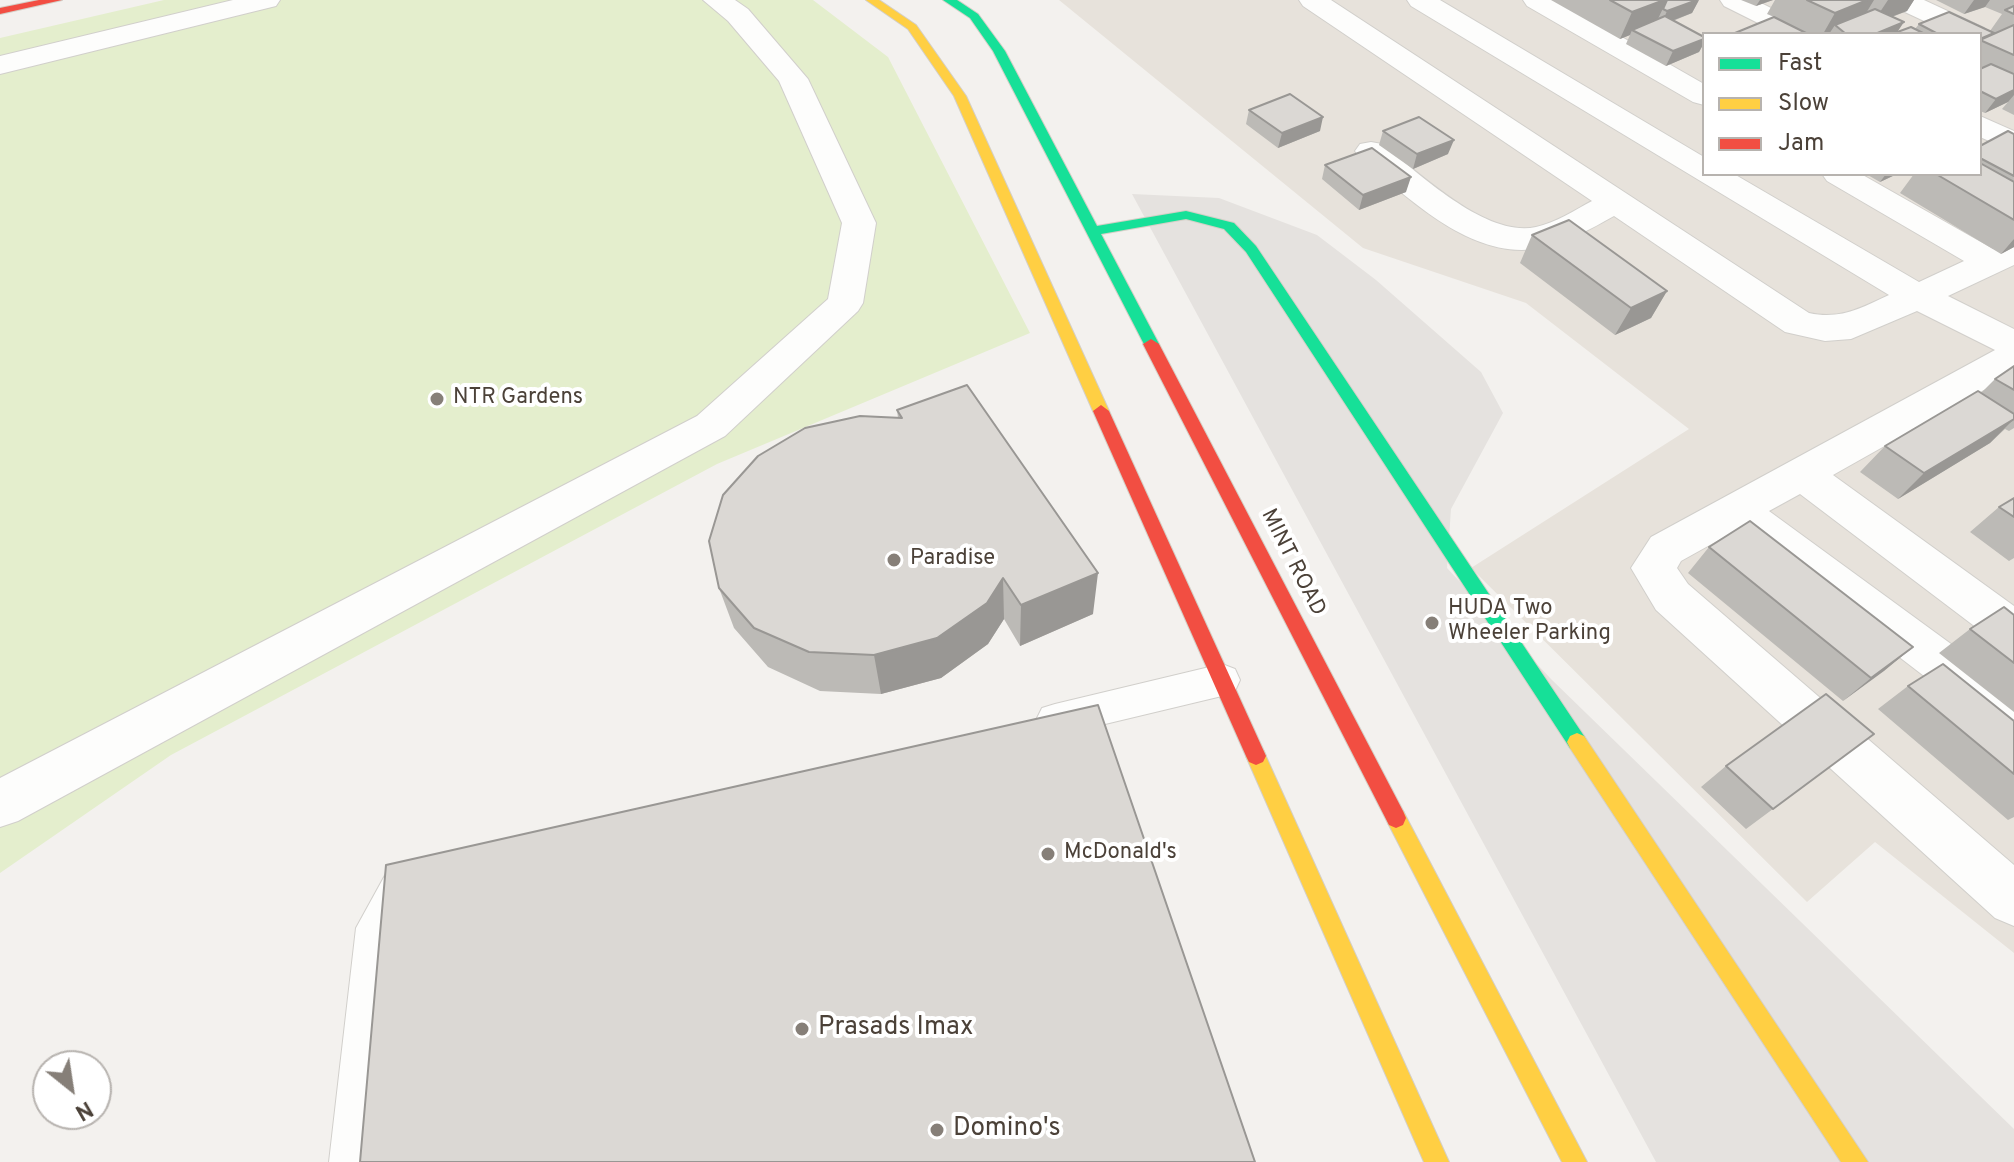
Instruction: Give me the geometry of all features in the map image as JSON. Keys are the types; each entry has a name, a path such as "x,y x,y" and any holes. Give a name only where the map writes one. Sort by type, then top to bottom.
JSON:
{"street":[{"path":"0,11 56,0"},
{"path":"0,65 266,0"},
{"path":"0,804 711,426 845,303 859,223 793,79 738,15 717,0"},
{"path":"872,0 928,24 974,16"},
{"name":"MINT ROAD","path":"949,0 974,16 999,51 1575,1162"},
{"path":"1313,0 1798,323 1825,329 1851,327 2003,257"},
{"path":"1421,0 1702,169"},
{"path":"1537,0 1702,95"},
{"path":"1734,0 1797,32"},
{"path":"1902,0 1970,32"},
{"path":"928,24 1437,1162"},
{"path":"1982,126 2014,143"},
{"path":"1371,151 1435,201 1485,231 1511,238 1540,237 1618,201"},
{"path":"1714,176 1917,296 2014,344"},
{"path":"1842,176 2003,257"},
{"path":"1092,231 1186,215 1229,226 1251,249 1856,1162"},
{"path":"2014,356 1666,549 1653,568 1672,597 2014,900"},
{"path":"1804,475 2014,631"},
{"path":"1736,509 2014,717"}],"lane":[{"path":"1022,727 1222,680"},
{"path":"353,1162 377,928 405,880 429,869"}],"shaded area":[{"path":"1059,0 2014,0 2014,953 1875,842 1807,902 1471,568 1689,429 1526,303 1363,248"},
{"name":"HUDA Two Wheeler Parking","path":"1132,194 1219,198 1317,235 1376,280 1481,372 1503,413 1451,509 1447,568 1551,679 2014,1129 2014,1162 1656,1162"}],"green space":[{"name":"NTR Gardens","path":"164,0 813,0 888,57 1030,333 717,464 171,755 0,873 0,38"}],"building":[{"path":"1610,0 1664,0 1632,12"},
{"path":"1667,0 1697,0 1667,11 1663,9"},
{"path":"1807,0 1867,0 1835,13"},
{"path":"1875,9 1904,22 1880,32 1844,32 1835,25"},
{"path":"1949,12 1994,33 1982,38 1982,32 1934,32 1919,24"},
{"path":"1665,16 1702,36 1702,40 1673,51 1632,30"},
{"path":"1774,17 1804,32 1737,32"},
{"path":"2014,25 2014,55 1982,41"},
{"path":"1911,27 1921,32 1897,32"},
{"path":"1991,64 2014,74 2014,90 1996,99 1982,92 1982,68"},
{"path":"1290,94 1323,117 1282,133 1249,110"},
{"path":"1419,117 1454,140 1417,154 1383,131"},
{"path":"2008,131 2014,134 2014,176 1982,159 1982,145"},
{"path":"1372,148 1411,177 1363,195 1325,165"},
{"path":"1982,164 2014,182 2014,220 1939,176 1982,176"},
{"path":"1569,220 1667,291 1631,308 1532,235"},
{"path":"2014,366 2014,390 1995,379"},
{"name":"Paradise","path":"967,385 1098,573 1021,605 1003,578 987,603 937,638 874,655 809,652 754,628 719,588 709,541 723,495 758,456 805,428 860,416 902,418 897,410"},
{"path":"1978,391 2014,414 2014,419 1924,473 1885,446"},
{"path":"2014,498 2014,517 1999,507"},
{"path":"1750,521 1913,647 1871,678 1709,547"},
{"path":"2004,607 2014,615 2014,663 1970,629"},
{"path":"1943,664 2014,721 2014,774 1908,686"},
{"path":"1826,694 1874,734 1773,809 1726,766"},
{"name":"Prasads Imax","path":"1098,705 1255,1162 360,1162 386,865"}],"traffic: fast":[{"path":"949,0 974,16 999,51 1151,344"},
{"path":"1092,231 1186,215 1229,226 1251,249 1577,742"}],"traffic: slow":[{"path":"872,0 912,27 960,96 1101,411"},
{"path":"1577,742 1856,1162"},
{"path":"1256,756 1437,1162"},
{"path":"1396,818 1575,1162"}],"traffic: jam":[{"path":"0,11 56,0"},
{"path":"1151,344 1396,818"},
{"path":"1101,411 1256,756"}],"place":[{"name":"NTR Gardens","path":"437,399"},
{"name":"Paradise","path":"894,560"},
{"name":"HUDA Two Wheeler Parking","path":"1432,623"},
{"name":"McDonald's","path":"1048,854"},
{"name":"Prasads Imax","path":"802,1029"},
{"name":"Domino's","path":"937,1130"}]}
